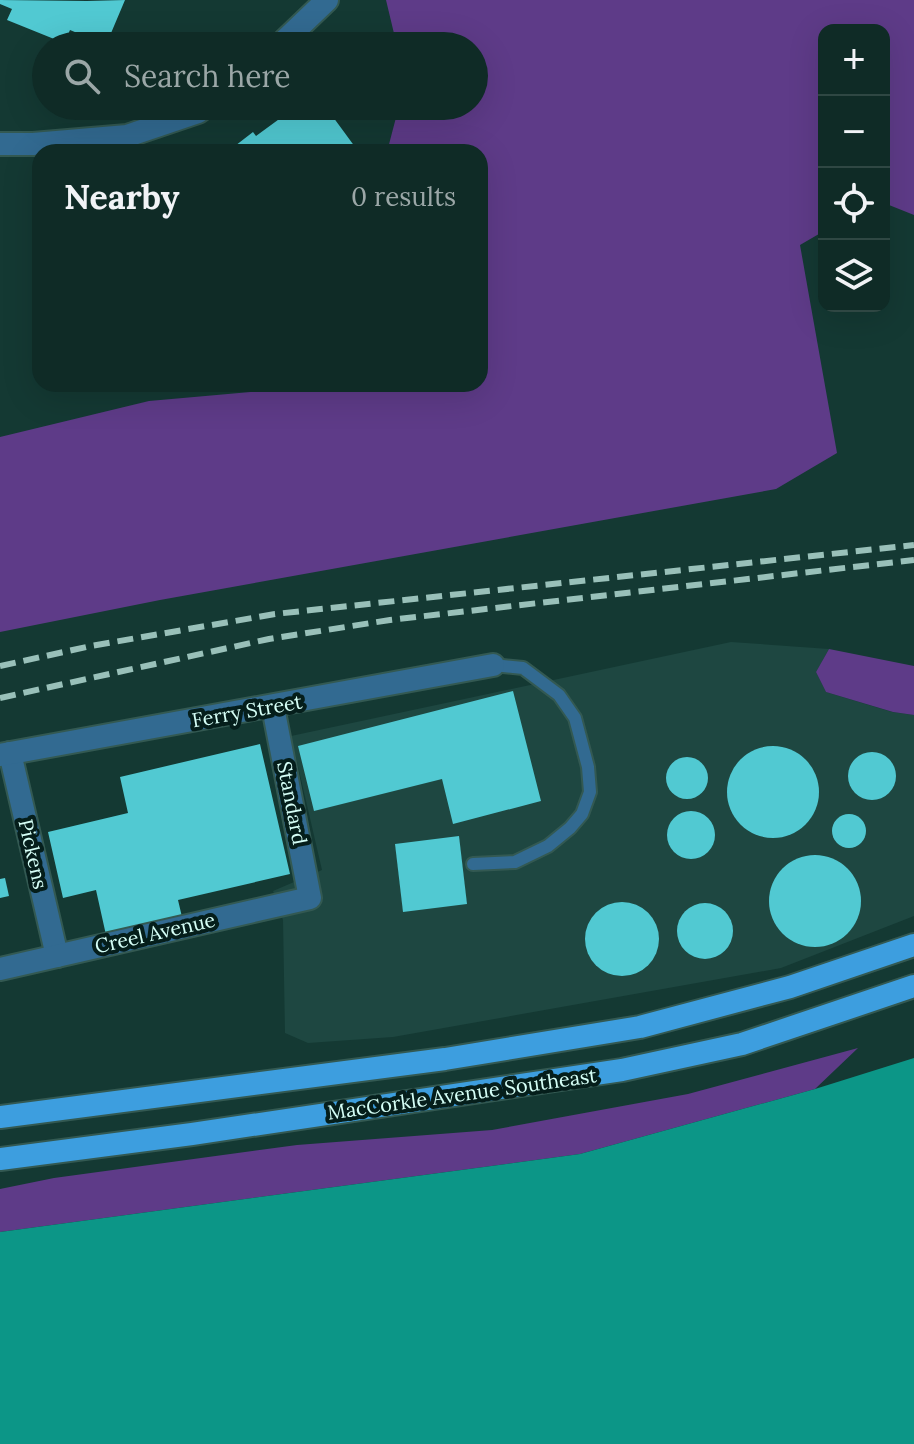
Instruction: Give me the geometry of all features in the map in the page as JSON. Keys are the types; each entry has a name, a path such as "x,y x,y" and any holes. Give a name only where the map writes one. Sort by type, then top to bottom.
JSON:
{"main road":[{"name":"MacCorkle Avenue Southeast","path":"0,1117 445,1059 640,1027 790,987 914,945"},
{"name":"MacCorkle Avenue Southeast","path":"0,1159 192,1134 622,1070 742,1044 914,986"}],"street":[{"path":"294,32 327,0"},
{"path":"33,144 127,136 174,120"},
{"path":"0,144 32,144"},
{"name":"Ferry Street","path":"5,754 493,665"},
{"name":"Standard","path":"273,707 310,898"},
{"name":"Pickens","path":"5,754 57,956"},
{"name":"Creel Avenue","path":"0,969 310,898"}],"lane":[{"path":"473,864 515,862 548,846 582,814 590,792 588,767 575,718 559,695 523,668 493,665"}],"shaded area":[{"path":"386,0 914,0 914,215 890,205 890,24 818,24 818,234 800,245 837,453 776,489 160,600 0,632 0,437 149,401 251,392 488,392 488,144 389,144 395,120 488,120 488,32 394,32"},
{"path":"731,642 829,649 816,672 826,692 892,712 914,715 914,916 781,968 393,1037 308,1043 285,1033 283,920 273,891 322,870 291,736"},
{"path":"829,649 914,666 914,715 893,712 826,692 816,672"},
{"path":"858,1048 815,1089 580,1154 0,1232 0,1189 54,1178 297,1145 492,1130 688,1094"},
{"path":"914,1058 914,1444 0,1444 0,1232 580,1154 815,1089"}],"building":[{"path":"0,0 125,0 111,32 37,32 7,20 12,9 0,4"},
{"path":"278,120 335,120 353,144 237,144 253,132 256,136"},
{"path":"513,691 541,801 453,824 442,779 314,811 298,746"},
{"path":"260,744 290,874 178,900 182,917 106,935 96,890 63,898 48,832 128,813 120,777"},
{"path":"773,746 799,754 811,766 819,792 811,818 799,830 773,838 747,830 735,818 727,792 735,766 747,754"},
{"path":"872,752 889,759 896,776 889,793 872,800 855,793 848,776 855,759"},
{"path":"687,757 702,763 708,778 702,793 687,799 672,793 666,778 672,763"},
{"path":"691,811 708,818 715,835 708,852 691,859 674,852 667,835 674,818"},
{"path":"849,814 861,819 866,831 861,843 849,848 837,843 832,831 837,819"},
{"path":"459,836 467,904 403,912 395,844"},
{"path":"815,855 833,859 847,869 857,883 861,901 857,919 847,933 833,943 815,947 797,943 783,933 773,919 769,901 773,883 783,869 797,859"},
{"path":"5,878 9,896 0,898 0,879"},
{"path":"615,902 629,902 643,908 653,918 659,939 653,960 643,970 629,976 615,976 601,970 591,960 585,946 585,932 591,918 601,908"},
{"path":"705,903 725,911 733,931 725,951 705,959 685,951 677,931 685,911"}],"railway":[{"path":"0,666 91,646 275,614 914,545"},
{"path":"0,698 269,639 390,620 914,560"}]}
